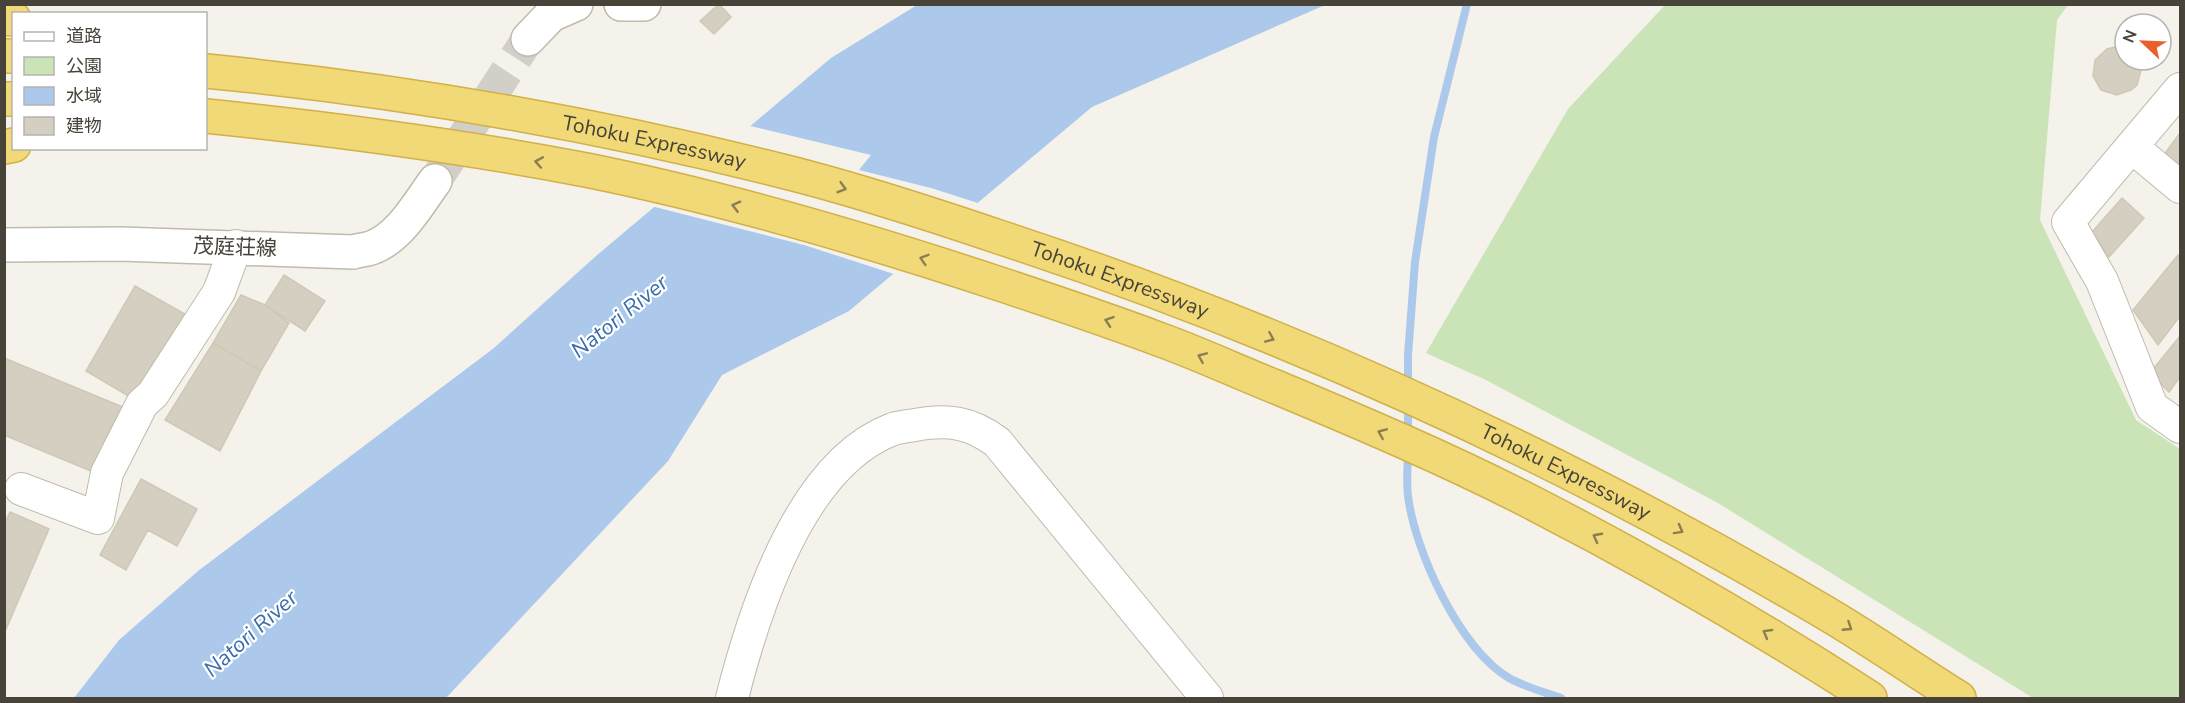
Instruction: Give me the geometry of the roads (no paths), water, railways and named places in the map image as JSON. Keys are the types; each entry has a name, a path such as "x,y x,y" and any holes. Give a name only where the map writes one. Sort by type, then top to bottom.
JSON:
{"highway":[{"path":"207,50 432,84 632,128"},
{"name":"Tohoku Expressway","path":"207,71 296,80 429,98 534,116 632,128 936,216 1080,263 1197,307 1440,409 1650,513 1827,613 1959,699"},
{"name":"Tohoku Expressway","path":"207,116 286,124 491,154 588,171 786,218 929,261 1076,310 1164,341 1436,456 1527,500 1640,560 1797,651 1870,699"},
{"path":"207,135 366,143 491,154"}],"street":[{"path":"528,39 551,15 576,4"},
{"path":"621,4 644,4"},
{"path":"2181,89 2068,222 2102,281 2152,407 2181,427"},
{"path":"2132,147 2181,188"},
{"name":"茂庭荘線","path":"4,245 236,246 353,252 372,248 389,238 401,226 435,180"},
{"path":"21,489 98,518 107,473 142,404 153,394 219,292 236,246"},
{"path":"732,699 744,648 771,576 798,519 834,470 870,441 894,429 951,421 982,431 997,442 1207,699"}],"water":[{"name":"Natori River","path":"917,5 1325,5 1092,107 849,311 722,375 668,461 446,698 74,698 119,640 198,571 494,348 596,256 831,58"}],"waterway":[{"path":"1408,389 1408,355 1415,262 1434,137 1467,4"},
{"path":"1408,405 1408,434"},
{"path":"1408,450 1407,490 1412,519 1430,571 1457,622 1491,664 1509,678 1561,698"}],"tunnel":[{"path":"435,181 528,39"}]}
